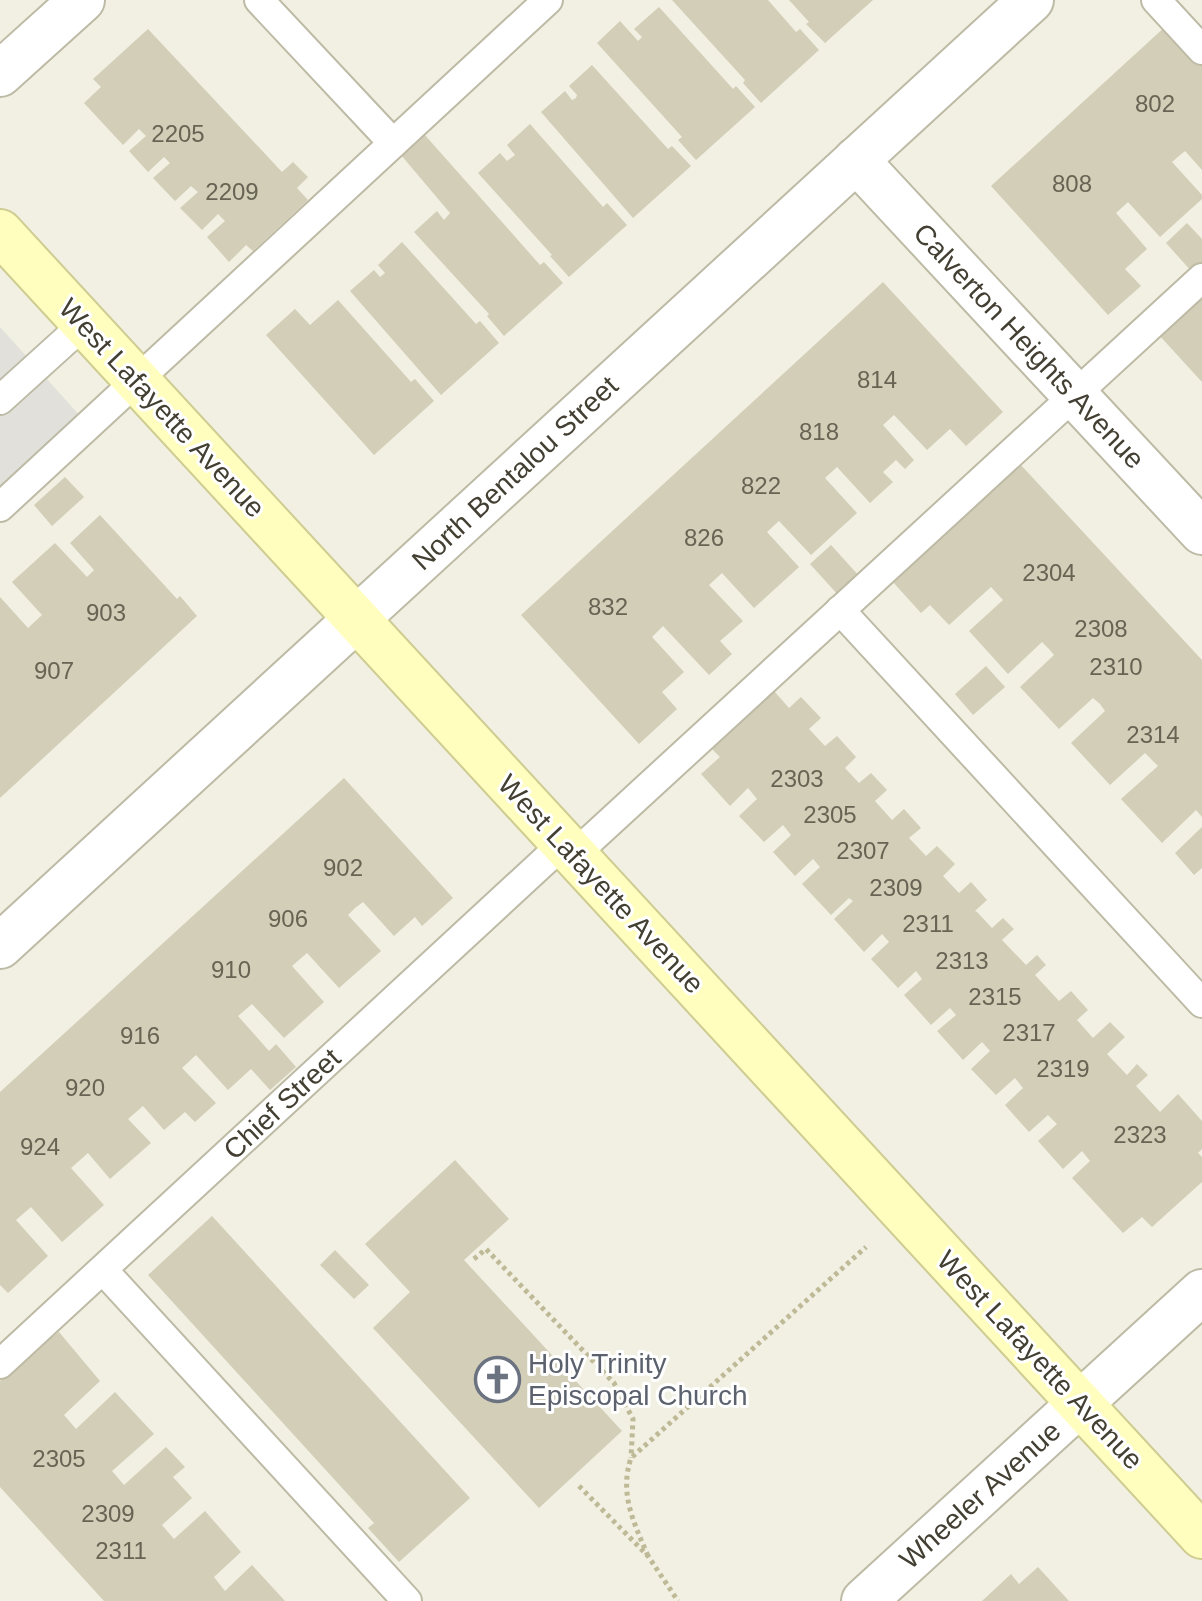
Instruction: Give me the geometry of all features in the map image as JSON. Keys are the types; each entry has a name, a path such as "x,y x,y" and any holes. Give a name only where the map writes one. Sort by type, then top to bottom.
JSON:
{"main road":[{"name":"West Lafayette Avenue","path":"0,232 1202,1536"}],"street":[{"path":"0,74 82,0"},
{"name":"North Bentalou Street","path":"0,946 1031,0"},
{"name":"Calverton Heights Avenue","path":"856,160 1202,532"},
{"name":"Wheeler Avenue","path":"864,1601 1202,1292"}],"lane":[{"path":"259,0 393,143"},
{"path":"0,507 548,0"},
{"path":"1156,0 1202,50"},
{"name":"Chief Street","path":"0,1364 569,849 840,610 1202,278"},
{"path":"0,400 84,324"},
{"path":"840,610 1202,1003"},
{"path":"103,1270 407,1601"}],"path":[{"path":"631,1458 871,1242"},
{"path":"474,1259 486,1249 614,1383 633,1419 631,1458 626,1473 626,1497 633,1522 648,1556 678,1601"},
{"path":"579,1486 648,1556"}],"shaded area":[{"path":"0,327 81,417 0,489"}],"building":[{"path":"672,0 768,0 796,32 800,29 819,50 761,103 743,83 745,80"},
{"path":"789,0 873,0 825,43"},
{"path":"659,7 733,89 736,86 755,107 696,160 678,140 682,137 597,43 620,21 638,41 642,37 634,29"},
{"path":"1167,25 1202,63 1202,170 1185,151 1172,162 1202,195 1202,199 1160,237 1128,202 1116,213 1147,249 1125,269 1141,286 1108,315 991,186"},
{"path":"148,29 282,172 293,162 308,177 297,188 308,200 253,251 246,245 229,262 207,237 225,221 218,214 202,230 180,208 198,192 191,186 175,201 153,178 170,163 164,157 148,172 129,151 146,136 139,129 123,145 84,103 101,87 93,79"},
{"path":"592,65 668,149 672,146 691,166 633,218 541,112 565,91 572,100 576,98 569,86"},
{"path":"530,124 603,207 607,203 627,225 569,277 478,173 500,153 507,161 515,155 507,145"},
{"path":"424,134 540,265 544,262 563,283 504,336 487,316 489,314 414,232 437,211 444,220 450,213 401,155"},
{"path":"1187,223 1202,239 1202,266 1193,273 1166,243"},
{"path":"402,242 476,324 480,321 499,343 441,395 350,291 374,270 380,277 385,273 378,265"},
{"path":"883,282 1003,412 966,446 950,429 927,450 894,415 883,425 914,460 905,469 896,460 883,472 893,482 870,503 837,467 825,478 857,513 811,555 779,521 767,532 799,567 754,608 722,573 709,585 743,621 720,641 732,654 709,675 663,626 652,637 684,672 662,692 677,709 639,744 521,615"},
{"path":"1202,298 1202,382 1158,334"},
{"path":"338,300 411,382 415,379 434,401 374,455 266,335 295,309 310,325"},
{"path":"1019,463 1202,660 1202,817 1196,810 1162,843 1121,799 1158,766 1145,753 1110,785 1071,743 1105,711 1100,704 1093,698 1059,729 1020,687 1054,655 1049,649 1042,642 1008,674 969,631 1003,600 991,587 949,625 930,605 921,613 892,581"},
{"path":"65,477 84,497 52,526 34,505"},
{"path":"100,515 177,599 180,596 197,616 0,798 0,597 28,628 42,615 12,582 55,543 87,577 94,570 70,543"},
{"path":"831,545 860,577 839,596 810,564"},
{"path":"986,666 1005,687 973,715 955,694"},
{"path":"774,691 789,708 801,697 821,718 809,729 825,746 837,736 856,757 845,768 859,783 871,773 887,790 875,801 892,820 904,809 921,828 909,838 926,856 937,846 955,864 943,876 959,893 971,882 987,900 975,911 992,928 1003,918 1014,929 1002,940 1026,965 1037,955 1046,965 1035,975 1059,1001 1071,991 1088,1010 1077,1020 1093,1038 1110,1022 1125,1037 1107,1054 1127,1075 1137,1064 1148,1075 1136,1086 1160,1112 1178,1094 1202,1121 1202,1149 1198,1153 1202,1157 1202,1182 1152,1227 1142,1217 1123,1233 1072,1178 1090,1161 1082,1151 1063,1169 1038,1141 1057,1124 1048,1115 1029,1132 1005,1105 1023,1088 1015,1078 996,1095 971,1069 990,1051 982,1042 963,1060 937,1031 956,1015 950,1008 931,1025 904,995 922,979 916,971 898,988 871,959 889,942 882,934 864,952 834,919 853,901 849,898 831,915 802,884 820,867 813,859 795,876 773,852 791,835 783,825 764,842 739,816 757,799 748,788 730,806 701,774 720,757 711,748"},
{"path":"344,778 453,898 422,926 415,917 394,936 363,902 355,908 348,915 381,951 339,988 307,953 292,966 324,1002 284,1038 252,1004 238,1016 269,1051 276,1044 296,1067 270,1090 251,1069 228,1090 196,1055 182,1068 216,1103 195,1122 185,1112 164,1130 143,1106 128,1119 151,1143 110,1179 88,1153 71,1168 104,1205 62,1242 31,1207 16,1220 48,1256 8,1293 0,1285 0,1092"},
{"path":"1202,827 1202,868 1194,875 1175,853"},
{"name":"Holy Trinity Episcopal Church","path":"455,1160 509,1219 464,1260 622,1431 539,1508 373,1328 410,1292 365,1244"},
{"path":"212,1216 470,1498 399,1562 368,1528 374,1523 148,1275"},
{"path":"335,1250 369,1285 354,1299 320,1265"},
{"path":"59,1332 100,1381 64,1415 76,1429 115,1392 154,1434 112,1471 124,1485 166,1447 185,1467 173,1477 192,1498 162,1525 174,1539 205,1511 241,1552 214,1577 225,1591 252,1565 285,1601 104,1601 0,1487 0,1381 46,1339"},
{"path":"1038,1567 1069,1601 982,1601 1011,1574 1019,1584"}],"place":[{"name":"Holy Trinity Episcopal Church","path":"497,1379"}]}
